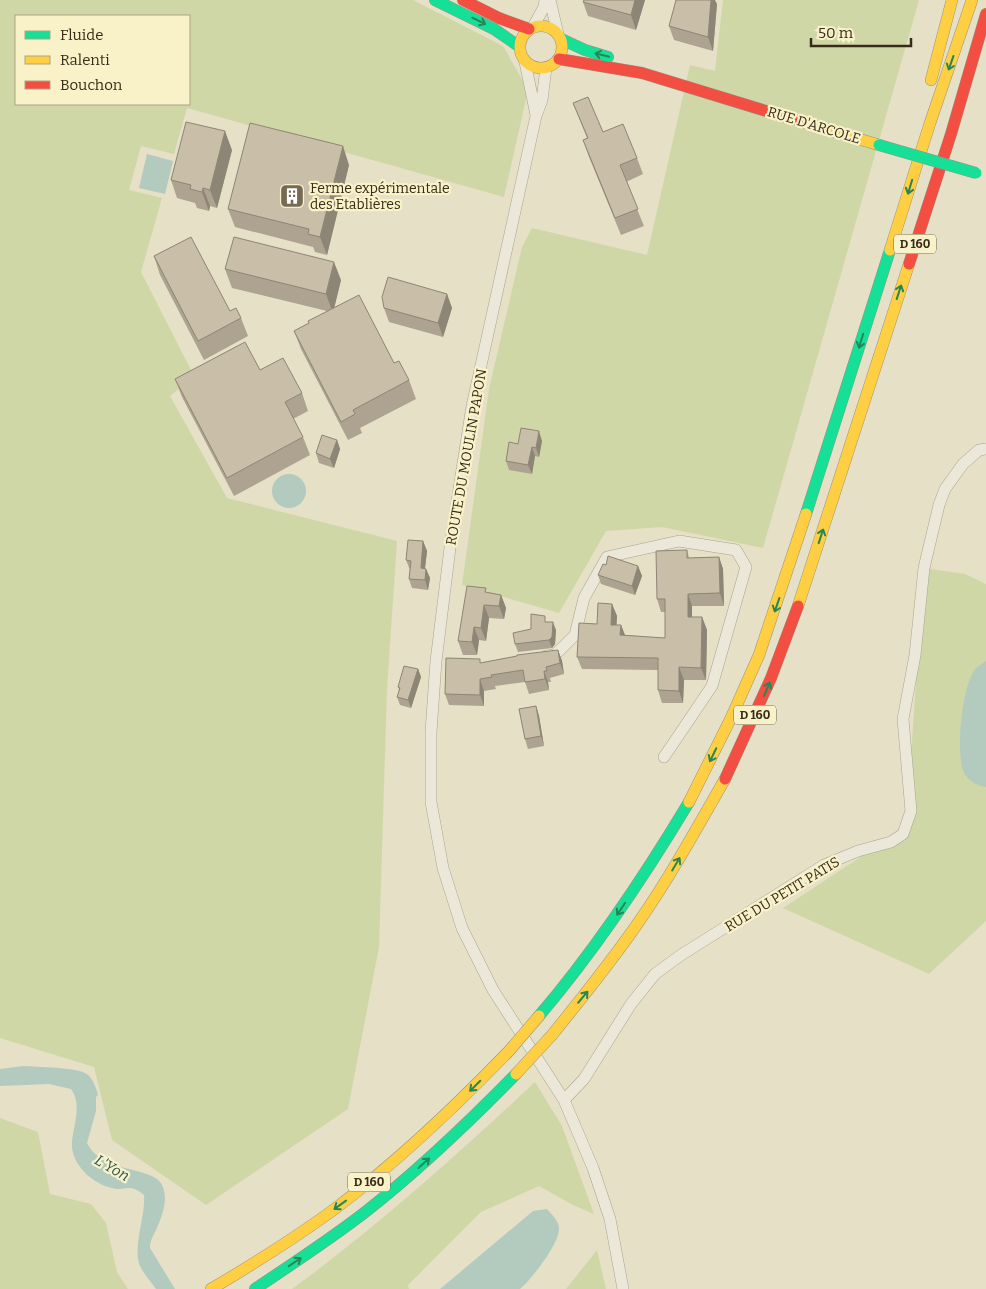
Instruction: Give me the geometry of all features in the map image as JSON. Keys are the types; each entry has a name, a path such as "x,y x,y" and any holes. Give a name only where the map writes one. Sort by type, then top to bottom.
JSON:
{"main road":[{"path":"435,0 494,29 520,47"},
{"path":"463,0 499,18 531,28 546,26 560,37 562,53 559,60 553,65 538,69 525,62 521,55 520,47 524,34 531,28"},
{"path":"930,123 928,91 952,0"},
{"name":"D 160","path":"211,1289 290,1241 351,1197 439,1122 509,1051 567,983 610,926 653,862 693,795 759,655 792,559 930,123 972,0"},
{"name":"D 160","path":"255,1289 334,1235 378,1202 454,1136 516,1074 552,1034 610,962 676,865 726,777 760,704 798,607 951,134 986,14"},
{"name":"RUE D'ARCOLE","path":"560,37 585,50 612,57 642,73"},
{"name":"RUE D'ARCOLE","path":"559,60 588,63 642,73 981,175"},
{"name":"D 160","path":"951,134 965,111 979,79"}],"street":[{"path":"531,28 544,7 545,0"},
{"path":"550,0 560,37"},
{"name":"ROUTE DU MOULIN PAPON","path":"525,62 536,116"},
{"name":"ROUTE DU MOULIN PAPON","path":"546,68 542,100 536,116 472,406 451,540 441,661 431,732 431,802 443,868 462,928 493,990 564,1100 593,1168 610,1219 623,1289"},
{"name":"RUE DU PETIT PATIS","path":"564,1100 584,1079 631,1004 655,974 824,865 858,851 891,842 903,834 911,811 903,719 916,655 924,568 939,505 945,489 963,464 979,450 986,448"},
{"path":"537,657 555,654 575,635 584,598 607,557 679,541 736,550 746,567 712,686 664,757"}],"green space":[{"path":"0,0 413,0 503,46 528,90 504,197 187,108 174,154 141,146 129,190 162,198 141,272 194,376 170,396 227,498 397,541 387,689 379,947 348,1109 206,1205 112,1140 94,1067 0,1038"},
{"path":"723,0 919,0 763,548 662,527 606,531 559,613 462,585 489,389 522,247 532,228 647,255 690,65 715,71"},
{"path":"924,568 965,574 986,584 986,921 929,974 783,908 906,827"},
{"path":"535,1082 562,1126 594,1214 573,1205 539,1186 481,1212 408,1285 409,1289 292,1289 417,1189"},
{"path":"0,1118 38,1132 50,1194 91,1204 106,1223 117,1272 128,1289 0,1289"},
{"path":"597,1250 606,1289 566,1289"}],"water":[{"path":"147,154 173,161 165,194 139,188"},
{"path":"289,474 301,479 306,491 301,503 289,508 277,503 272,491 277,479"},
{"path":"986,661 986,787 974,783 964,773 961,764 960,735 961,719 971,676 976,668"},
{"name":"L'Yon","path":"23,1066 75,1070 87,1074 91,1078 98,1095 96,1097 96,1111 87,1143 94,1153 104,1160 149,1175 157,1179 162,1185 165,1196 164,1208 150,1248 175,1289 156,1289 140,1266 138,1241 144,1195 131,1188 117,1189 97,1182 83,1171 74,1157 72,1141 77,1108 71,1089 49,1084 0,1086 0,1069"},
{"path":"547,1209 558,1223 558,1236 544,1261 520,1289 440,1289 533,1211"}],"building":[{"path":"584,0 635,0 631,15 583,2"},
{"path":"676,0 711,0 708,37 669,26"},
{"path":"588,97 603,132 623,124 637,158 620,165 638,209 615,218 583,140 588,138 573,103"},
{"path":"186,122 225,131 210,190 203,188 202,192 190,189 191,185 171,180"},
{"name":"Ferme expérimentale des Etablières","path":"250,123 343,146 320,237 308,234 309,229 228,209"},
{"path":"191,237 230,311 236,308 241,318 198,341 154,256"},
{"path":"234,237 334,262 326,294 225,269"},
{"path":"388,277 447,294 438,323 384,308 382,297"},
{"path":"359,295 394,363 399,361 409,380 353,410 355,414 341,422 294,331 309,323 308,321"},
{"path":"245,342 260,370 283,358 302,393 285,402 303,437 227,478 175,379"},
{"path":"521,428 539,431 536,448 532,447 528,465 506,461 509,442 518,444"},
{"path":"322,435 337,440 330,459 316,453"},
{"path":"408,540 423,541 421,568 426,569 425,580 409,579 411,561 406,560"},
{"path":"687,550 687,558 719,557 720,593 688,594 688,617 702,617 701,668 679,667 679,691 658,690 658,658 577,657 579,623 597,624 598,603 612,604 611,625 621,625 620,635 665,638 665,599 657,599 656,551"},
{"path":"608,556 638,566 632,586 598,575 603,564 606,565"},
{"path":"467,586 486,588 485,592 501,595 499,606 484,605 481,628 474,627 472,642 458,641"},
{"path":"531,614 545,616 545,622 553,622 552,637 549,640 515,644 513,633 531,629"},
{"path":"558,650 560,663 546,667 547,671 544,671 545,679 525,682 523,670 491,675 492,677 480,679 480,695 445,694 446,658 480,659 480,663 517,655"},
{"path":"404,666 418,669 408,700 397,697"},
{"path":"536,706 541,736 525,739 519,709"}],"traffic: fast":[{"path":"435,0 494,29 520,47"},
{"path":"561,39 585,50 608,57"},
{"path":"879,145 976,173"},
{"path":"806,514 890,250"},
{"path":"539,1016 619,912 689,802"},
{"path":"255,1289 337,1233 384,1197 443,1146 516,1074"}],"traffic: slow":[{"path":"931,80 952,0"},
{"path":"890,250 930,123 972,0"},
{"path":"545,26 553,29 559,35 562,47 559,59 553,65 537,68 529,65 523,59 520,43 523,35 529,29 545,26"},
{"path":"802,122 879,145"},
{"path":"798,606 909,264"},
{"path":"689,802 731,718 759,655 806,514"},
{"path":"552,1035 607,966 650,906 725,779"},
{"path":"509,1051 539,1016"},
{"path":"516,1074 552,1035"},
{"path":"211,1289 287,1242 356,1193 424,1134 509,1051"}],"traffic: jam":[{"path":"463,0 499,18 529,29"},
{"path":"909,264 951,134 986,14"},
{"path":"559,59 642,73 802,122"},
{"path":"725,779 771,678 798,606"}],"place":[{"name":"Ferme expérimentale des Etablières","path":"292,196"}]}
